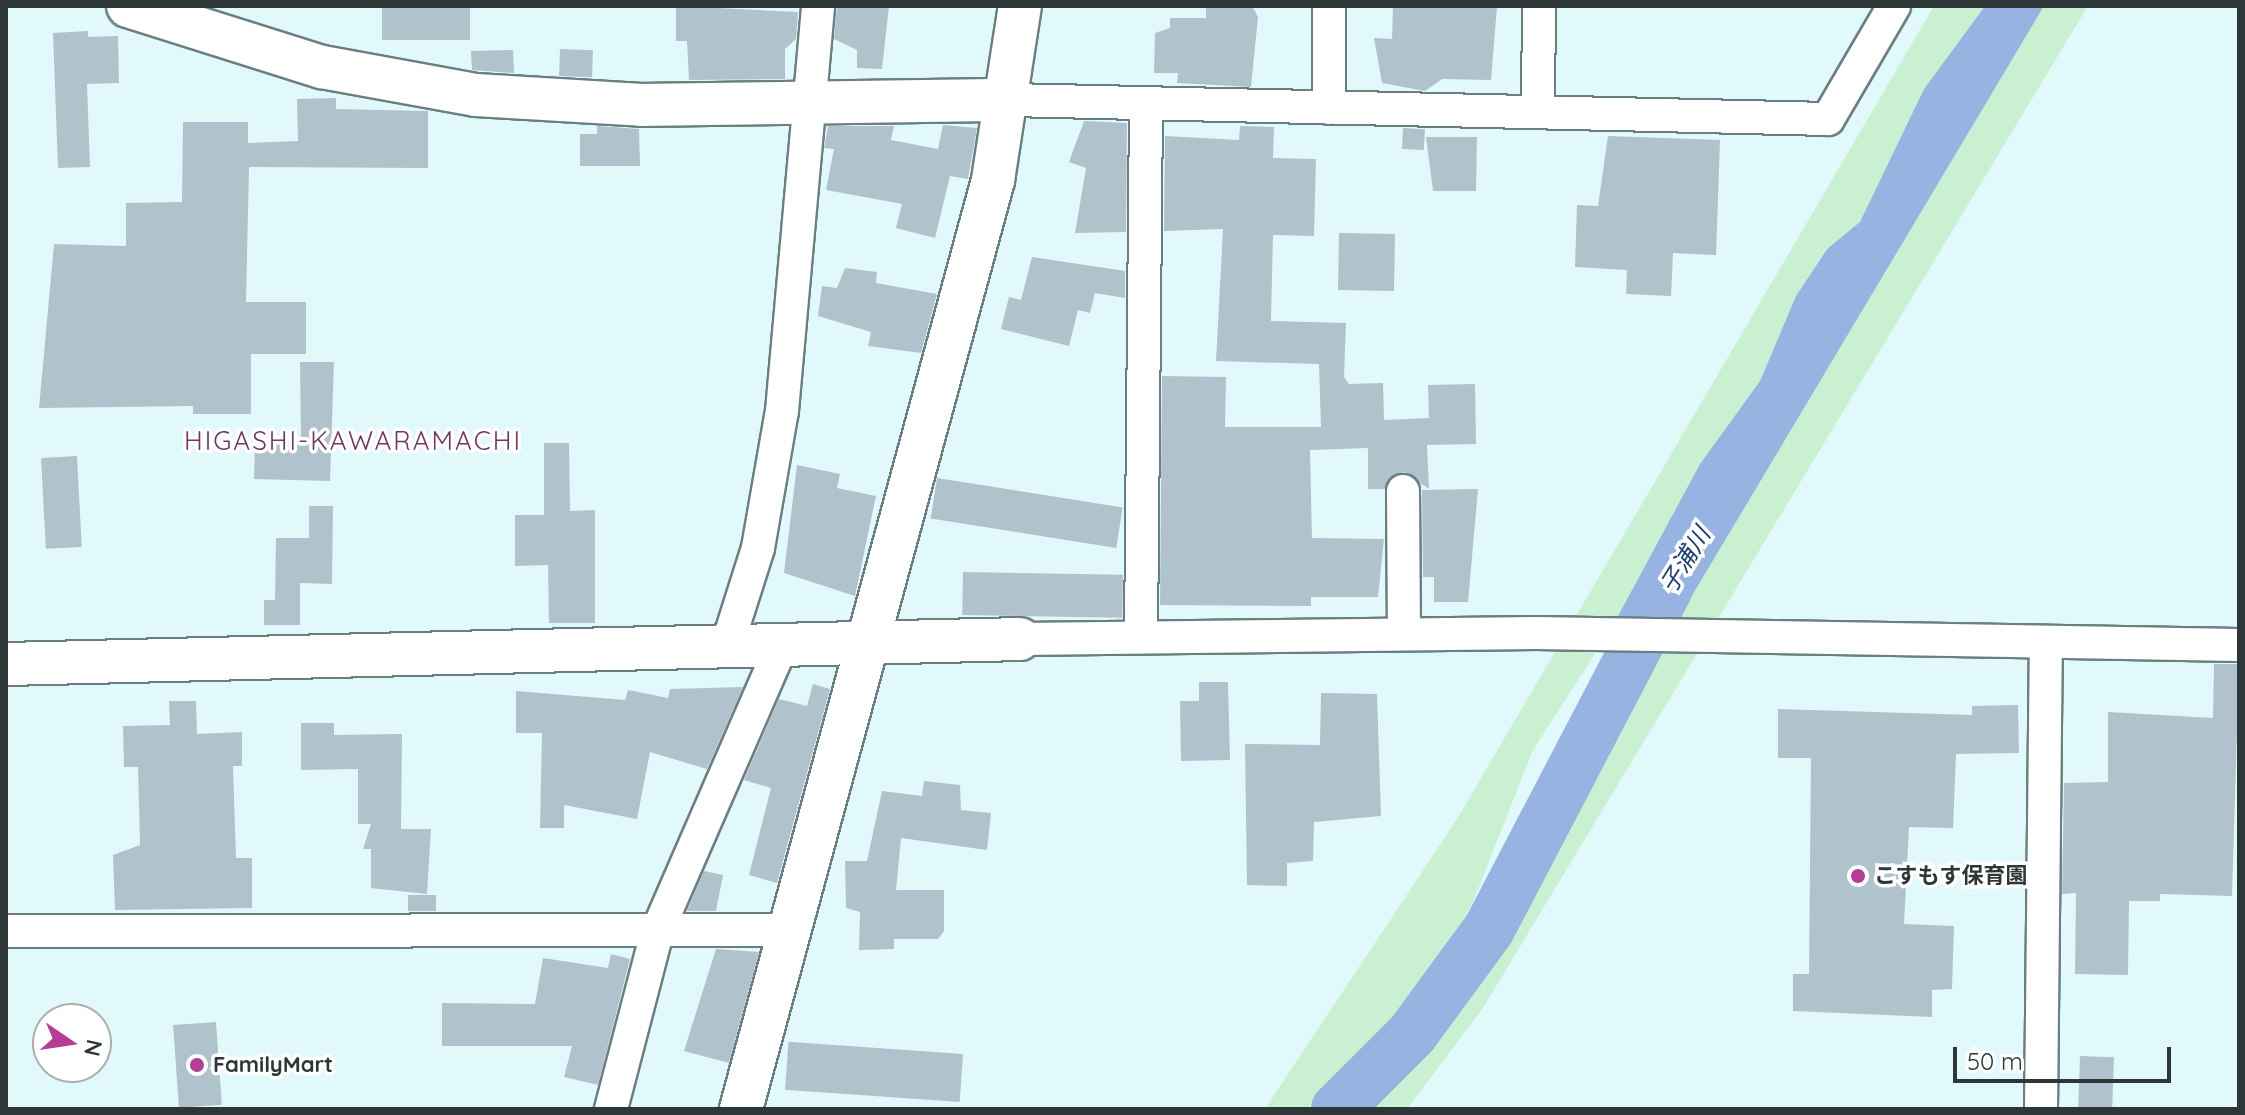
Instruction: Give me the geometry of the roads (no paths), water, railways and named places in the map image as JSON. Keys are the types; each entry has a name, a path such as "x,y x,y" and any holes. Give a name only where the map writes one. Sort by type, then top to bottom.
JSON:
{"street":[{"path":"128,6 322,67 476,95 642,105 1010,100 1828,119 1894,6"},
{"path":"726,649 758,548 782,411 818,6"},
{"path":"741,1109 868,643 1010,100 1020,6"},
{"path":"1329,6 1329,108"},
{"path":"1538,112 1539,6"},
{"path":"1141,637 1146,104"},
{"path":"1403,491 1404,633"},
{"path":"6,664 726,649 1020,639 1404,633 2239,645"},
{"path":"2041,1109 2046,643"},
{"path":"611,1109 657,932 781,647"},
{"path":"6,931 791,930"}],"water":[{"path":"1985,6 2044,6 1672,629 1611,629 1700,464 1760,381 1796,296 1827,249 1860,222 1924,89"}],"waterway":[{"name":"子浦川","path":"1337,1109 1412,1034 1489,929 1667,589"}],"place":[{"name":"こすもす保育園","path":"1858,876"},
{"name":"FamilyMart","path":"197,1065"}],"district":[{"name":"HIGASHI-KAWARAMACHI","path":"353,441"}]}
